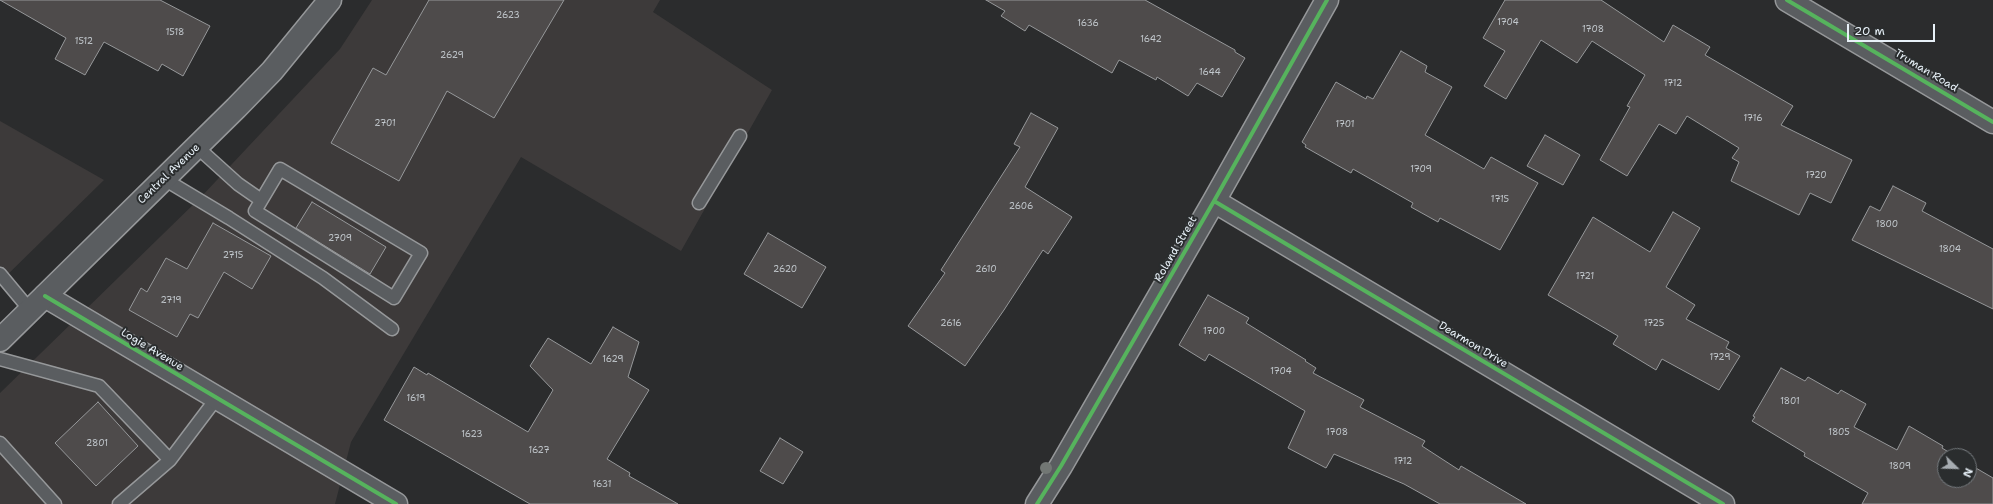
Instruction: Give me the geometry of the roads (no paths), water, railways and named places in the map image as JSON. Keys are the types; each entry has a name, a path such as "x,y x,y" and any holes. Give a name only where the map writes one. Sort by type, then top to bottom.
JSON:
{"street":[{"name":"Central Avenue","path":"0,340 197,147 272,70 329,0"},
{"name":"Truman Road","path":"1787,0 1993,122"},
{"name":"Roland Street","path":"1037,504 1069,452 1214,201 1321,2"},
{"name":"Dearmon Drive","path":"1214,201 1723,504"},
{"name":"Logie Avenue","path":"38,303 216,399 396,504"}],"lane":[{"path":"699,203 740,136"},
{"path":"197,147 238,184 261,200"},
{"path":"280,169 421,253 394,298 255,211 261,200 280,169"},
{"path":"164,179 229,218 323,278 392,329"},
{"path":"0,274 38,303"},
{"path":"0,359 99,386 170,460"},
{"path":"119,504 170,460 216,399"},
{"path":"0,444 55,504"}]}
